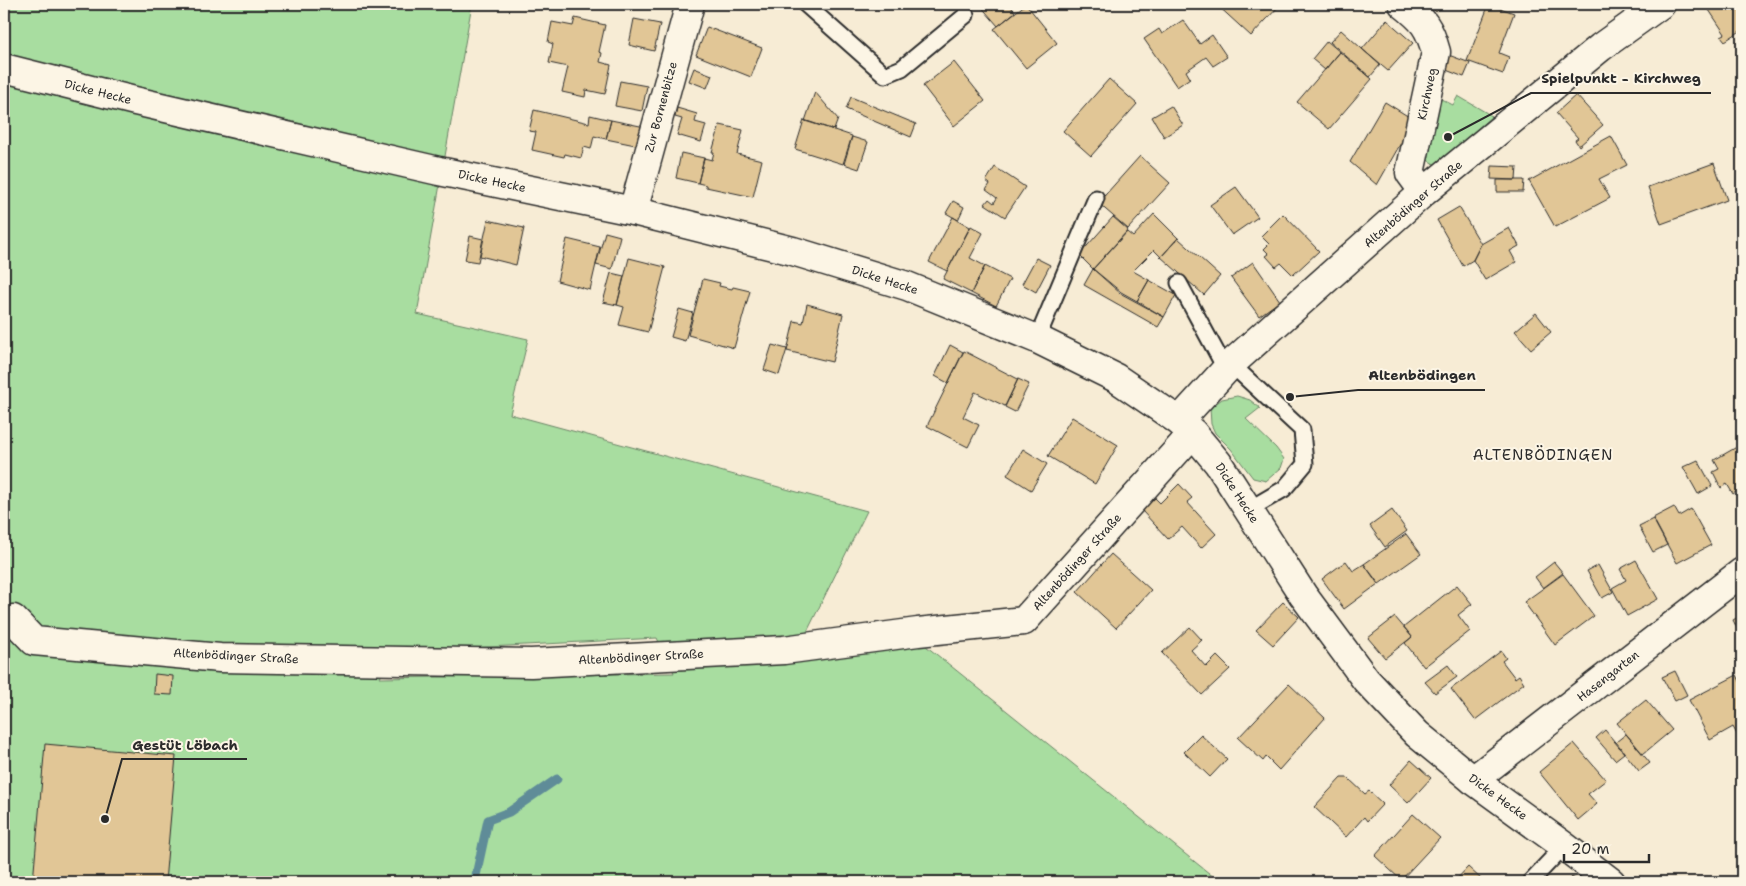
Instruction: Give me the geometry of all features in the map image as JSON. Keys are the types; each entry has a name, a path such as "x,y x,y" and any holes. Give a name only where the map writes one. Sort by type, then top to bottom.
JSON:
{"street":[{"name":"Zur Bornenbitze","path":"633,211 690,4"},
{"name":"Kirchweg","path":"1403,4 1422,20 1431,35 1436,52 1410,173 1424,192"},
{"name":"Altenbödinger Straße","path":"13,619 34,641 220,658 531,663 784,650 918,632 1024,621 1186,427 1228,367 1424,192 1601,47 1661,4"},
{"name":"Dicke Hecke","path":"4,68 135,101 363,153 633,211 793,250 907,286 1037,339 1116,378 1186,427 1218,463 1303,594 1366,680 1417,734 1473,780 1611,882"},
{"name":"Hasengarten","path":"1473,780 1742,572"}],"lane":[{"path":"805,4 885,75 902,68 966,15"},
{"path":"1037,339 1096,198"},
{"path":"1179,283 1228,367 1302,430 1305,464 1284,489 1248,510"},
{"path":"1530,882 1564,846"}],"green space":[{"path":"4,4 472,4 417,314 528,339 510,414 867,511 795,656 921,642 1220,882 4,882","holes":["657,638 674,673 380,678 394,652"]},
{"path":"1435,96 1453,105 1458,96 1492,116 1436,165 1422,157"},
{"path":"1237,396 1250,400 1260,408 1246,419 1276,448 1284,459 1281,468 1266,481 1253,478 1231,449 1215,433 1211,424 1210,408 1222,399"}],"building":[{"path":"891,4 902,4 899,9"},
{"path":"979,4 1009,4 1015,12 998,26"},
{"path":"1026,4 1057,43 1026,68 994,29"},
{"path":"1216,4 1281,4 1251,36"},
{"path":"1429,4 1445,4 1436,12"},
{"path":"1489,4 1514,13 1499,53 1509,57 1503,74 1467,61"},
{"path":"1705,4 1742,4 1742,30 1725,41 1721,36 1725,34"},
{"path":"575,18 605,25 599,52 602,53 600,62 611,65 605,94 586,90 585,97 562,92 568,67 549,63 553,44 548,42 552,22 573,26"},
{"path":"634,19 660,24 654,51 629,45"},
{"path":"1183,20 1200,44 1212,35 1227,57 1213,66 1206,57 1186,71 1190,78 1177,87 1144,39 1159,29 1162,34"},
{"path":"1387,20 1413,43 1388,71 1362,49"},
{"path":"707,27 762,48 751,77 696,55"},
{"path":"1341,30 1380,65 1370,77 1330,42"},
{"path":"1327,41 1340,52 1325,70 1312,59"},
{"path":"1340,52 1372,79 1329,129 1297,102"},
{"path":"1446,54 1470,63 1464,77 1441,68"},
{"path":"954,62 985,101 954,126 923,86"},
{"path":"694,68 712,75 707,88 689,81"},
{"path":"1109,79 1137,104 1091,156 1063,131"},
{"path":"620,81 647,86 642,111 615,106"},
{"path":"815,92 838,119 834,130 805,121"},
{"path":"1576,95 1603,125 1579,146 1575,140 1578,138 1556,113"},
{"path":"851,97 916,124 911,137 846,109"},
{"path":"1385,102 1414,120 1377,185 1350,162"},
{"path":"1171,106 1183,125 1164,137 1152,117"},
{"path":"677,108 697,114 695,122 706,125 701,142 677,135 682,119 675,117"},
{"path":"534,110 589,123 590,115 611,120 606,139 594,136 591,149 584,147 581,158 565,154 564,157 532,150 536,132 529,131"},
{"path":"611,120 650,128 645,147 606,139"},
{"path":"804,120 852,136 843,164 795,149"},
{"path":"720,125 743,130 737,154 762,160 753,197 706,187 706,185 698,183 704,158 712,160 714,152 712,152"},
{"path":"1611,136 1627,165 1599,179 1610,198 1555,227 1529,181"},
{"path":"852,137 868,142 859,169 844,164"},
{"path":"681,153 704,158 698,183 676,178"},
{"path":"1140,156 1170,183 1128,229 1098,203"},
{"path":"1714,163 1727,200 1661,224 1648,187"},
{"path":"1492,166 1517,167 1516,180 1491,179"},
{"path":"995,167 1025,187 1005,217 985,204 989,199 994,203 997,198 986,190 990,184 986,181"},
{"path":"1497,180 1524,180 1523,192 1497,192"},
{"path":"1236,187 1258,217 1232,235 1210,205"},
{"path":"953,201 964,207 958,220 946,213"},
{"path":"1459,207 1481,244 1473,260 1463,266 1437,220"},
{"path":"1154,214 1178,238 1161,257 1154,250 1133,271 1149,280 1137,301 1121,292 1093,269 1127,232 1133,237"},
{"path":"1283,214 1319,251 1293,275 1281,263 1276,267 1266,256 1269,254 1264,249 1269,244 1261,236"},
{"path":"953,217 970,227 947,271 929,262"},
{"path":"1113,217 1128,230 1093,269 1079,255"},
{"path":"488,220 524,228 516,265 480,256"},
{"path":"971,226 983,233 970,258 985,266 971,293 943,279"},
{"path":"1509,228 1519,246 1510,251 1516,262 1485,280 1473,260 1481,244"},
{"path":"605,232 620,236 612,269 596,265"},
{"path":"470,236 483,239 478,262 465,260"},
{"path":"1178,238 1220,276 1204,295 1161,257"},
{"path":"567,239 600,247 590,290 557,281"},
{"path":"629,258 665,267 648,332 619,325 624,307 617,305"},
{"path":"1036,258 1050,265 1036,292 1022,284"},
{"path":"1253,262 1280,301 1259,316 1231,278"},
{"path":"985,266 1010,279 996,306 971,293"},
{"path":"1093,269 1120,293 1164,317 1158,327 1084,285"},
{"path":"611,273 624,276 617,305 603,302"},
{"path":"703,279 720,283 719,286 750,291 734,348 688,335"},
{"path":"1149,280 1176,295 1164,317 1137,301"},
{"path":"807,304 843,314 832,362 787,351 794,321 803,323"},
{"path":"679,309 693,313 685,341 671,337"},
{"path":"1536,313 1551,332 1531,349 1515,331"},
{"path":"772,345 787,349 779,375 764,370"},
{"path":"950,345 963,352 948,383 935,376"},
{"path":"964,351 1018,379 1005,406 975,392 963,417 979,425 968,447 927,426"},
{"path":"1018,379 1029,384 1015,412 1005,407"},
{"path":"1072,417 1118,445 1095,484 1048,456"},
{"path":"1742,444 1742,488 1733,494 1727,484 1721,488 1713,472 1719,469 1714,460"},
{"path":"1023,449 1047,464 1031,490 1007,475"},
{"path":"1698,460 1712,486 1698,494 1683,467"},
{"path":"1179,484 1192,498 1187,502 1216,534 1201,548 1182,527 1168,539 1142,511 1155,498 1160,503"},
{"path":"1674,507 1679,516 1691,509 1711,545 1677,563 1653,518"},
{"path":"1392,510 1407,531 1385,547 1370,526"},
{"path":"1653,519 1667,545 1653,552 1639,526"},
{"path":"1406,534 1421,554 1379,584 1364,564"},
{"path":"1111,554 1151,590 1116,628 1077,592"},
{"path":"1636,560 1658,599 1627,616 1612,588 1626,580 1620,569"},
{"path":"1346,561 1353,571 1364,564 1378,584 1344,609 1322,579"},
{"path":"1554,562 1563,573 1543,588 1535,577"},
{"path":"1598,565 1613,592 1602,598 1587,571"},
{"path":"1563,574 1594,616 1555,645 1524,602"},
{"path":"1457,585 1472,604 1458,615 1470,631 1424,667 1405,643 1412,637 1404,627"},
{"path":"1283,602 1299,617 1273,645 1256,630"},
{"path":"1742,615 1742,638 1733,620"},
{"path":"1395,617 1412,637 1385,658 1368,638"},
{"path":"1190,627 1202,640 1191,650 1206,667 1217,656 1230,669 1202,695 1162,653"},
{"path":"1501,651 1506,658 1502,661 1515,678 1519,675 1524,683 1475,720 1451,689"},
{"path":"1448,665 1457,677 1435,693 1425,682"},
{"path":"1675,671 1687,695 1675,701 1662,677"},
{"path":"155,674 173,676 172,695 154,694"},
{"path":"1737,675 1742,686 1742,737 1739,738 1733,727 1710,740 1689,700"},
{"path":"1289,684 1325,718 1279,770 1266,757 1263,761 1238,738"},
{"path":"1646,700 1672,730 1643,754 1617,723"},
{"path":"1605,730 1624,753 1615,760 1596,738"},
{"path":"1626,734 1650,763 1639,771 1616,742"},
{"path":"1201,735 1227,759 1210,777 1184,752"},
{"path":"1574,743 1606,780 1588,794 1597,804 1578,820 1539,772"},
{"path":"45,744 176,756 165,882 33,882"},
{"path":"1411,760 1431,778 1408,803 1389,785"},
{"path":"1341,778 1348,778 1365,794 1369,791 1383,804 1367,821 1364,817 1346,837 1314,807"},
{"path":"1413,814 1440,838 1401,880 1375,856"},
{"path":"1468,867 1482,880 1481,882 1454,882"},
{"path":"1572,877 1579,882 1568,882"}],"waterway":[{"path":"477,882 475,880 488,820 509,812 557,779"}],"place":[{"name":"Spielpunkt - Kirchweg","path":"1448,137"},
{"name":"Altenbödingen","path":"1290,397"},
{"name":"Gestüt Löbach","path":"105,819"}],"district":[{"name":"ALTENBÖDINGEN","path":"1543,455"}]}
